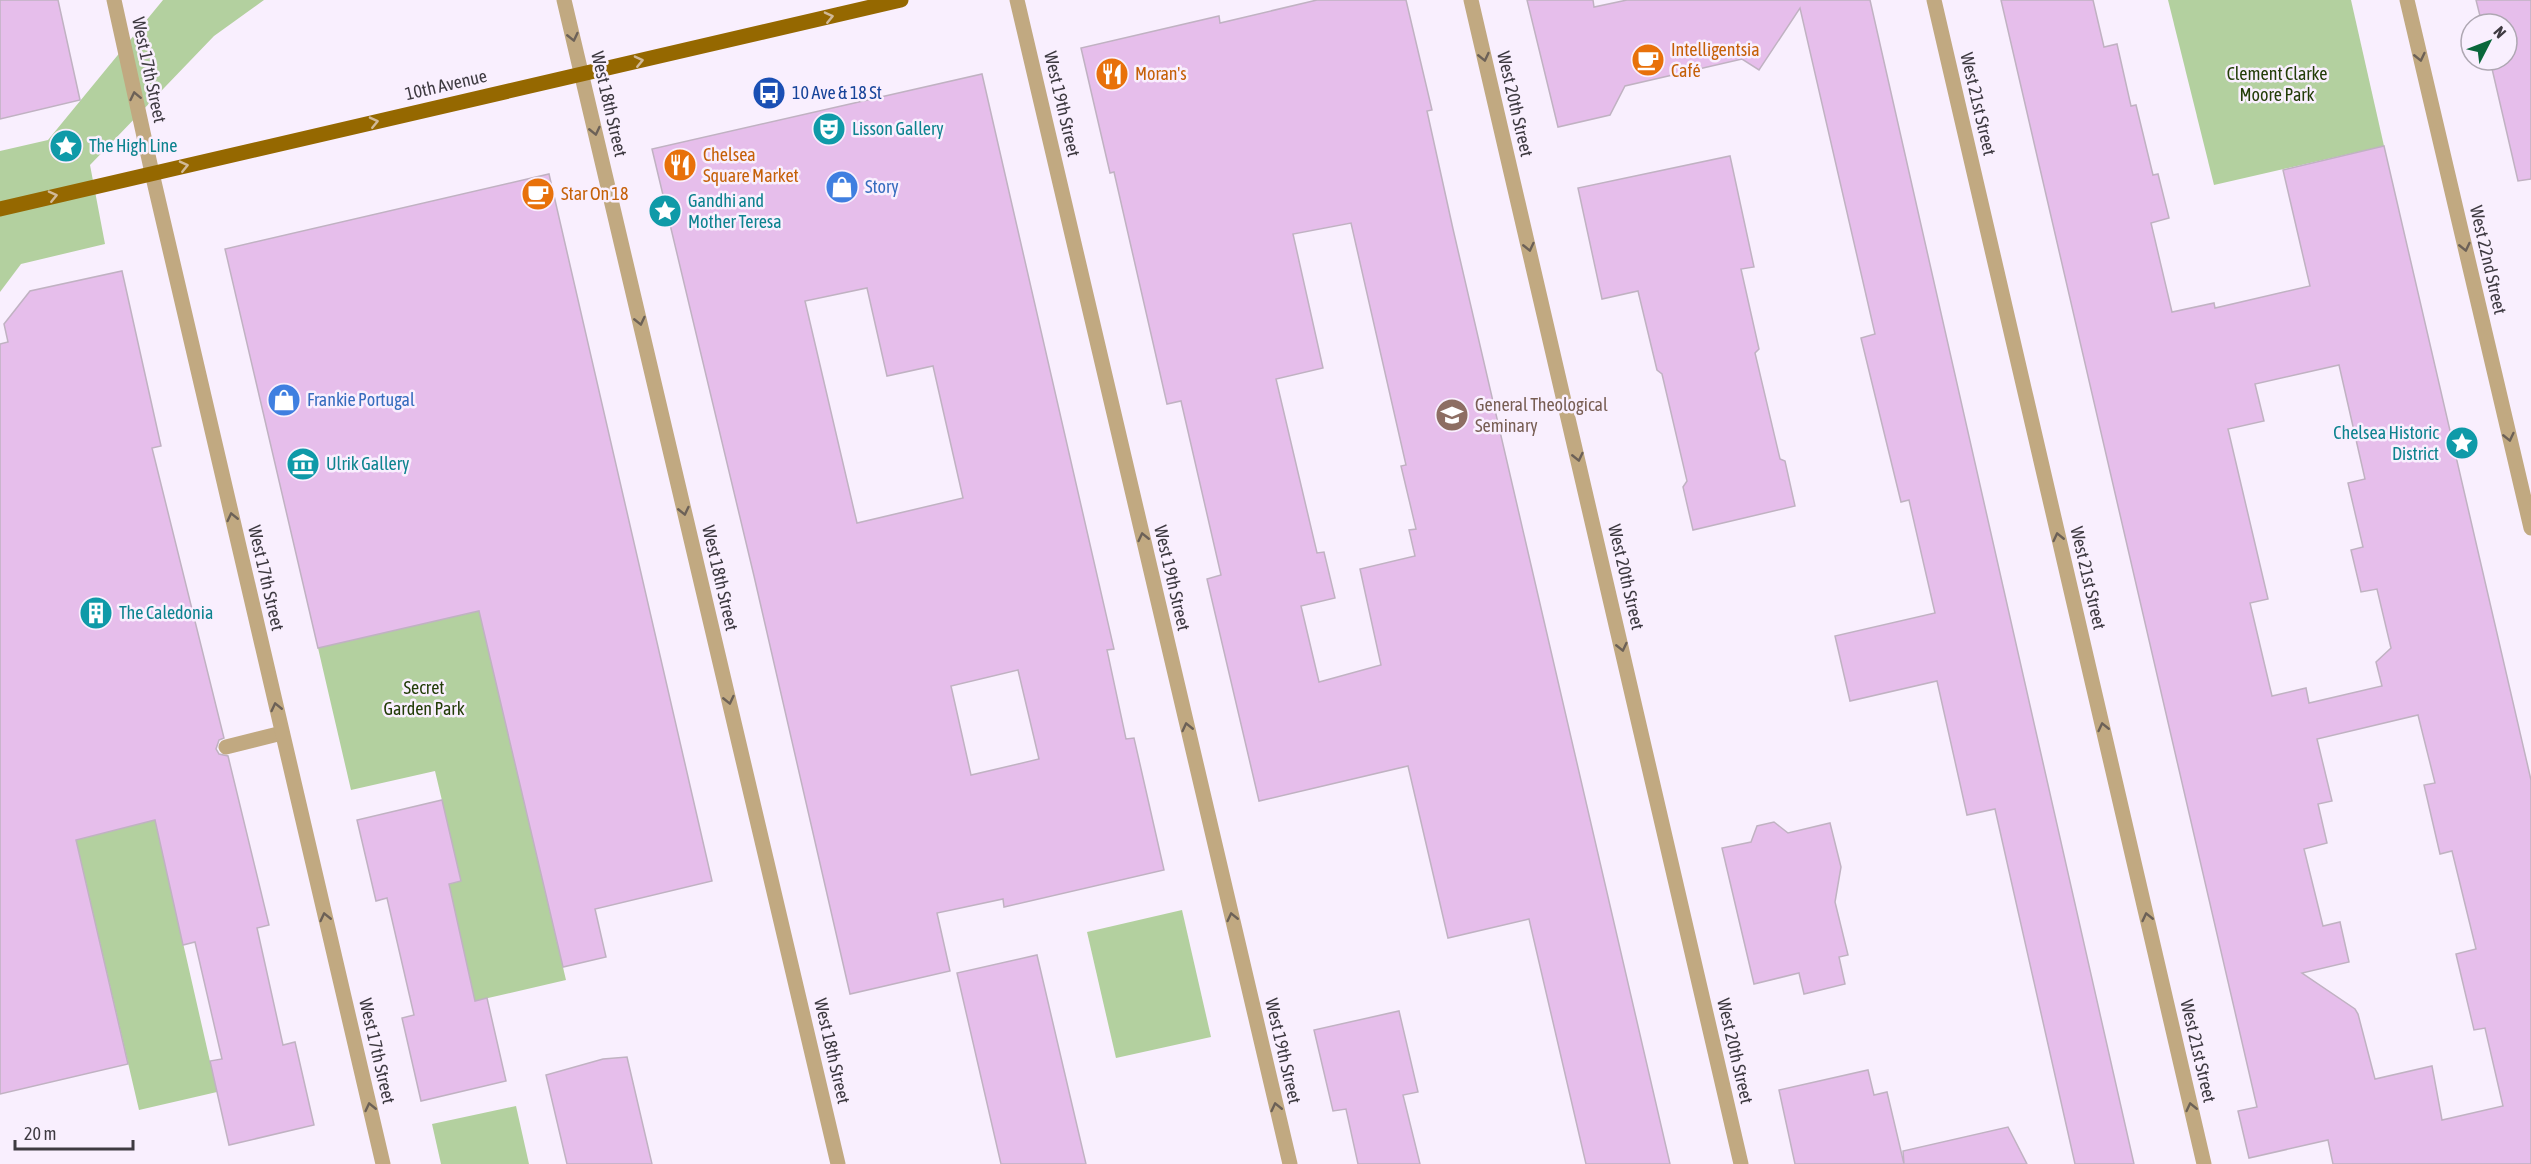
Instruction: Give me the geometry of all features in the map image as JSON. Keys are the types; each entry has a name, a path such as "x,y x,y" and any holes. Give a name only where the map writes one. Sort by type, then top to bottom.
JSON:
{"main road":[{"name":"10th Avenue","path":"0,209 901,0"}],"street":[{"name":"West 17th Street","path":"114,0 152,173 383,1164"},
{"name":"West 18th Street","path":"564,0 838,1164"},
{"name":"West 19th Street","path":"1017,0 1290,1164"},
{"name":"West 20th Street","path":"1471,0 1741,1164"},
{"name":"West 21st Street","path":"1934,0 2204,1164"},
{"name":"West 22nd Street","path":"2407,0 2531,528"},
{"path":"226,747 282,733"}],"green space":[{"name":"The High Line","path":"163,0 264,0 214,36 90,165 105,244 21,264 0,292 0,151 48,140"},
{"name":"Clement Clarke Moore Park","path":"2168,0 2351,0 2384,146 2214,185"},
{"name":"Secret Garden Park","path":"479,611 566,980 475,1001 449,884 461,881 435,771 351,790 318,648"},
{"path":"202,808 165,864 217,1092 139,1110 76,840"},
{"path":"1182,910 1211,1037 1116,1058 1087,932"},
{"path":"516,1106 529,1164 441,1164 432,1124"}],"building":[{"path":"0,0 58,0 80,100 0,119"},
{"path":"1317,0 1406,0 1432,110 1427,111 1453,229 1670,1164 1586,1164 1529,919 1448,938 1408,766 1259,801 1207,579 1221,575 1181,401 1167,404 1114,172 1110,173 1081,48 1219,16 1220,23","holes":["1351,223 1406,465 1401,466 1416,529 1409,530 1415,556 1360,569 1381,665 1319,682 1301,606 1335,598 1324,552 1317,553 1276,379 1323,368 1293,234"]},
{"path":"1527,0 1593,0 1594,7 1627,0 1870,0 2134,1164 2075,1164 1995,809 1967,815 1937,681 1850,701 1835,636 1935,613 1909,500 1901,502 1861,338 1875,334 1800,8 1759,70 1742,59 1625,86 1610,115 1558,127"},
{"path":"2001,0 2093,0 2104,47 2117,44 2131,106 2136,105 2153,175 2158,174 2169,218 2151,223 2172,312 2214,303 2215,308 2310,286 2283,170 2384,146 2531,780 2531,1164 2333,1164 2328,1140 2249,1158 2238,1111 2257,1107","holes":["2339,365 2365,479 2348,483 2363,547 2351,550 2361,592 2377,589 2391,648 2376,662 2382,686 2309,703 2306,688 2272,696 2250,603 2268,599 2228,429 2264,421 2255,384","2418,715 2435,783 2424,785 2440,854 2452,851 2476,949 2456,954 2474,1030 2485,1028 2503,1106 2442,1120 2432,1066 2375,1079 2355,1009 2302,973 2349,962 2340,922 2323,926 2304,849 2327,843 2318,804 2332,801 2317,739"]},
{"path":"2476,0 2531,0 2531,179 2518,181 2493,72 2519,72 2519,12 2479,12"},
{"path":"982,74 1114,649 1107,650 1126,739 1134,738 1164,870 1004,907 1003,899 937,913 950,971 850,994 754,576 652,149","holes":["867,288 887,376 933,366 963,498 857,523 805,301","1018,670 1039,759 971,775 951,686"]},
{"path":"1730,156 1754,267 1741,269 1759,349 1755,353 1780,459 1785,461 1795,506 1693,530 1683,487 1687,481 1662,374 1657,370 1638,291 1602,299 1578,188"},
{"path":"549,174 712,881 595,909 606,957 563,967 479,611 318,648 225,249"},
{"name":"The Caledonia","path":"122,271 161,446 152,448 224,738 219,740 216,749 219,754 228,756 269,925 257,928 283,1045 295,1042 314,1125 229,1145 210,1061 222,1059 195,942 183,945 155,820 76,840 128,1064 0,1094 0,344 8,342 4,324 30,291"},
{"path":"442,800 461,881 449,884 475,1001 487,998 506,1081 421,1101 402,1018 414,1015 387,898 376,901 357,820"},
{"path":"1774,822 1788,833 1830,823 1841,867 1835,902 1848,955 1839,957 1845,984 1804,994 1799,973 1754,984 1722,848 1751,842 1757,826"},
{"path":"1037,955 1086,1164 1001,1164 957,973"},
{"path":"1399,1011 1418,1092 1403,1095 1420,1164 1358,1164 1346,1109 1333,1111 1314,1030"},
{"path":"627,1057 652,1164 567,1164 546,1075 603,1059"},
{"path":"1868,1070 1874,1095 1887,1092 1904,1164 1795,1164 1779,1090"},
{"path":"2008,1127 2027,1164 1904,1164 1903,1151"}],"place":[{"name":"Intelligentsia Café","path":"1648,60"},
{"name":"Moran's","path":"1112,74"},
{"name":"10 Ave & 18 St","path":"769,93"},
{"name":"Lisson Gallery","path":"829,129"},
{"name":"The High Line","path":"66,146"},
{"name":"Chelsea Square Market","path":"680,165"},
{"name":"Story","path":"842,187"},
{"name":"Star On 18","path":"538,194"},
{"name":"Gandhi and Mother Teresa","path":"665,211"},
{"name":"Frankie Portugal","path":"284,400"},
{"name":"General Theological Seminary","path":"1452,415"},
{"name":"Chelsea Historic District","path":"2462,443"},
{"name":"Ulrik Gallery","path":"303,464"},
{"name":"The Caledonia","path":"96,613"}]}
